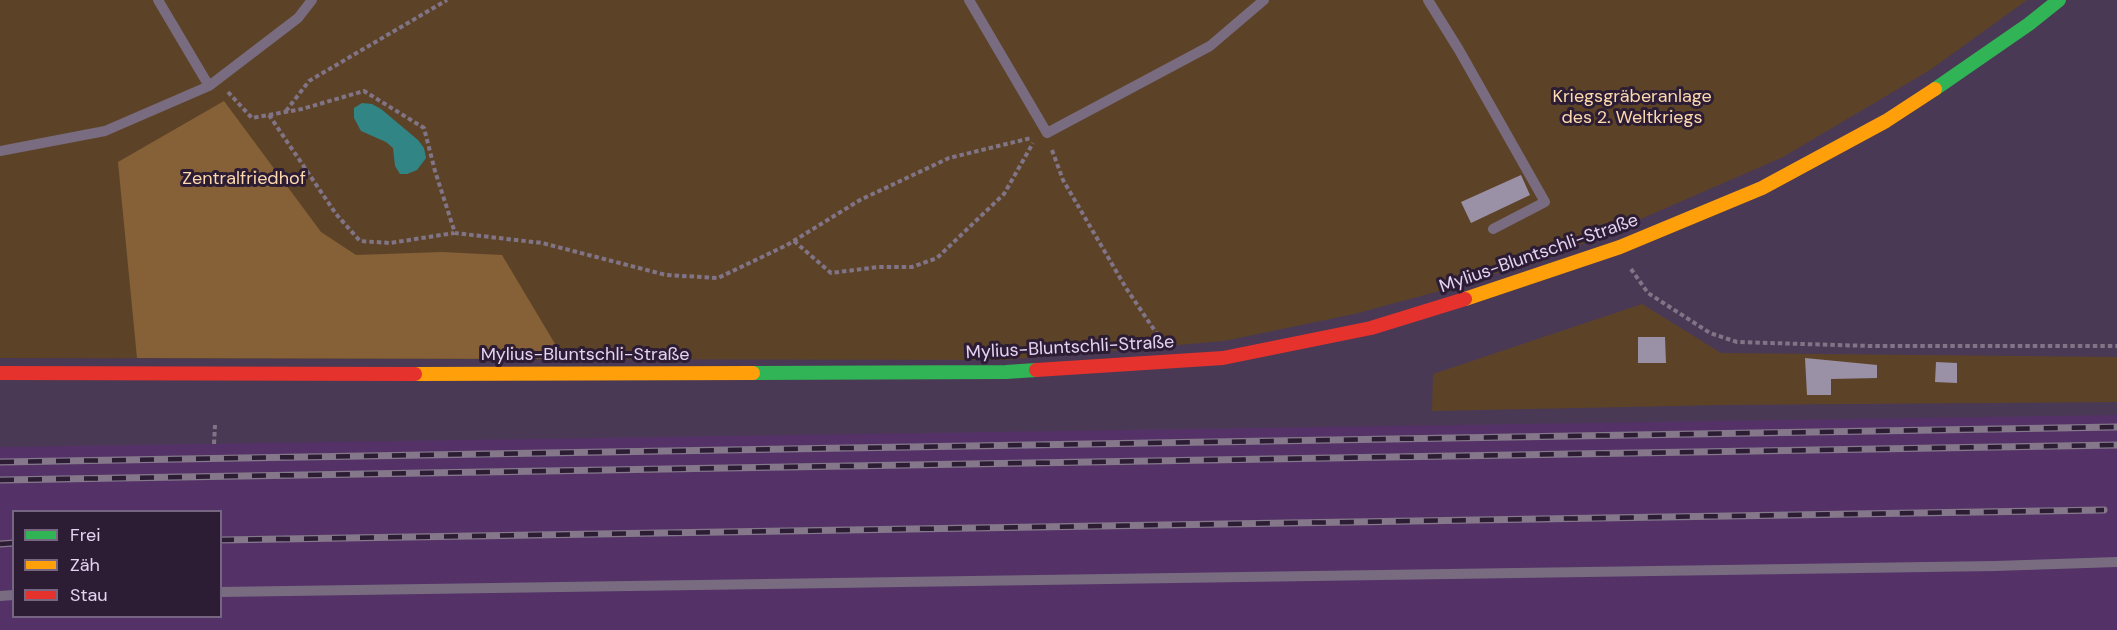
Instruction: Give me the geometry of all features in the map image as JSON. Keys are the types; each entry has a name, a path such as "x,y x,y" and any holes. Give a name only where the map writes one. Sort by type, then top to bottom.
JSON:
{"street":[{"name":"Mylius-Bluntschli-Straße","path":"0,373 1006,372 1223,358 1371,328 1436,309 1620,247 1762,188 1886,122 1984,56 2059,0"}],"lane":[{"path":"158,0 214,83"},
{"path":"0,151 105,131 214,83 298,18 312,0"},
{"path":"969,0 1047,133 1210,46 1263,0"},
{"path":"1428,0 1545,202 1493,229"},
{"path":"222,592 1995,566 2117,562"}],"path":[{"path":"286,112 309,81 447,0"},
{"path":"214,83 252,118 286,112 364,91 424,128 455,233"},
{"path":"269,115 336,214 360,241 390,243 455,233 542,243 666,275 718,278 794,241 860,200 949,158 1037,136 1004,194 937,258 912,267 878,267 831,273 794,241"},
{"path":"1047,133 1063,180 1126,288 1157,334"},
{"path":"1620,247 1645,291 1710,333 1737,342 1870,346 2117,346"},
{"path":"214,444 215,425"}],"shaded area":[{"path":"362,103 372,104 381,109 418,140 424,148 426,158 417,170 400,174 395,166 393,148 386,142 361,131 354,118 354,108"},
{"path":"2117,415 2117,630 0,630 0,447"}],"green space":[{"name":"Zentralfriedhof","path":"0,0 2027,0 1930,70 1783,157 1588,242 1462,285 1354,314 1224,341 1004,360 0,358"},
{"path":"224,101 321,232 356,255 442,252 502,255 564,359 137,358 118,162"},
{"path":"1642,304 1721,353 2117,357 2117,402 1723,405 1432,411 1433,374"}],"building":[{"path":"1521,175 1530,195 1471,223 1461,202"},
{"path":"1638,337 1665,337 1666,363 1638,363"},
{"path":"1805,358 1877,365 1877,378 1831,379 1831,395 1807,395"},
{"path":"1936,362 1957,363 1957,383 1935,382"}],"railway":[{"path":"0,462 2117,427"},
{"path":"0,480 2117,445"},
{"path":"222,540 2104,510"},
{"path":"0,544 12,543"}],"traffic: fast":[{"path":"1935,89 2029,24 2059,0"},
{"path":"753,373 1036,370"}],"traffic: slow":[{"path":"1465,299 1620,247 1762,188 1886,121 1935,89"},
{"path":"415,374 753,373"}],"traffic: jam":[{"path":"1036,370 1223,358 1371,328 1465,299"},
{"path":"0,373 415,374"}],"park label":[{"name":"Kriegsgräberanlage des 2. Weltkriegs","path":"1632,107"}]}
